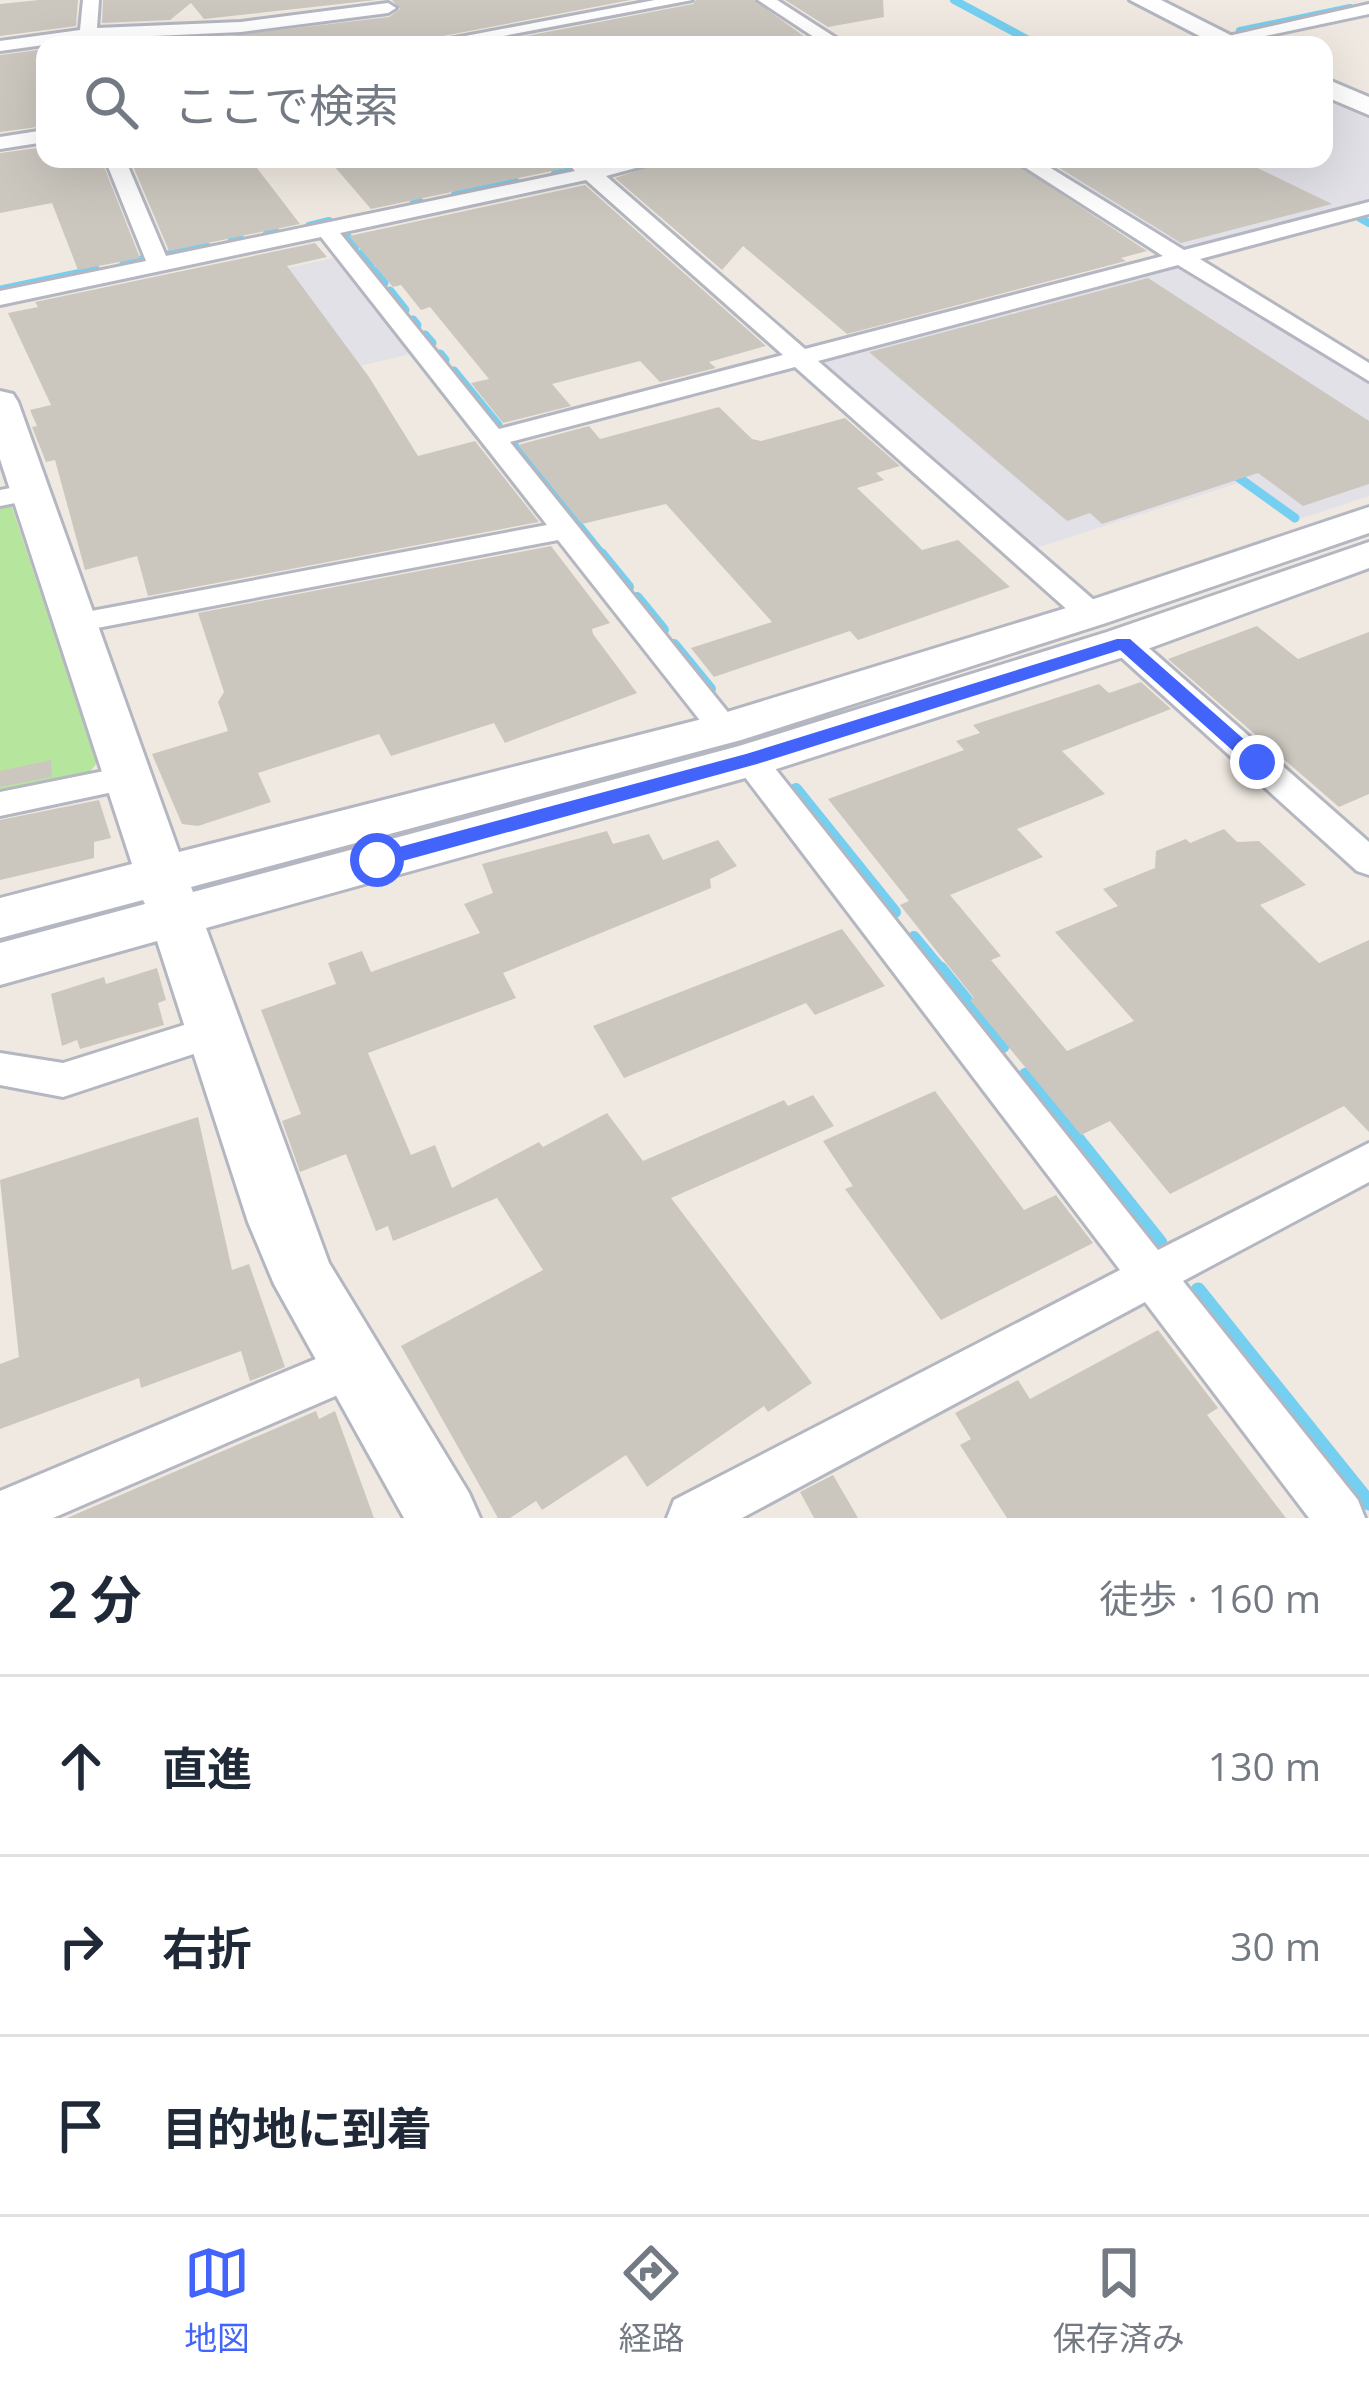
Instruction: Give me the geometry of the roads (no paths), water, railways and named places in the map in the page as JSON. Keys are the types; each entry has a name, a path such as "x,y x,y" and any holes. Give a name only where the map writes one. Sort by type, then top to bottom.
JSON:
{"street":[{"path":"88,34 91,0"},
{"path":"479,36 684,0"},
{"path":"766,0 824,36"},
{"path":"1142,0 1218,36"},
{"path":"1342,0 1367,9"},
{"path":"1256,36 1367,9"},
{"path":"176,36 395,14 423,36"},
{"path":"73,36 125,36"},
{"path":"0,46 36,41"},
{"path":"1333,90 1369,107"},
{"path":"0,143 36,137"},
{"path":"119,168 159,265"},
{"path":"0,298 326,230 575,168"},
{"path":"585,168 1369,862"},
{"path":"1037,168 1369,374"},
{"path":"493,439 1369,208"},
{"path":"326,230 737,744 1340,1518"},
{"path":"0,402 15,495 76,622 279,1222 306,1284 444,1518"},
{"path":"1107,628 1369,519"},
{"path":"76,622 565,530"},
{"path":"0,918 170,894 737,744 1107,628 1369,554"},
{"path":"0,804 129,778"},
{"path":"0,964 170,894"},
{"path":"0,1069 63,1079 216,1031"},
{"path":"692,1518 1369,1161"},
{"path":"0,1516 354,1365"}],"waterway":[{"path":"954,0 1021,36"},
{"path":"1240,31 1350,8"},
{"path":"555,174 571,171"},
{"path":"455,195 516,182"},
{"path":"413,204 420,202"},
{"path":"1360,218 1369,223"},
{"path":"309,226 329,221"},
{"path":"267,234 276,232"},
{"path":"344,234 350,241"},
{"path":"348,238 355,247"},
{"path":"232,241 241,240"},
{"path":"168,255 207,247"},
{"path":"360,254 370,266"},
{"path":"124,264 142,260"},
{"path":"0,290 96,270"},
{"path":"374,271 384,283"},
{"path":"390,291 405,310"},
{"path":"413,320 417,325"},
{"path":"425,335 432,343"},
{"path":"440,354 445,360"},
{"path":"454,371 498,425"},
{"path":"513,444 604,557"},
{"path":"1228,470 1295,518"},
{"path":"601,554 628,587"},
{"path":"637,598 663,630"},
{"path":"674,645 710,689"},
{"path":"796,789 895,912"},
{"path":"914,937 943,972"},
{"path":"940,969 1002,1046"},
{"path":"1026,1075 1160,1243"},
{"path":"1198,1290 1369,1503"}]}
